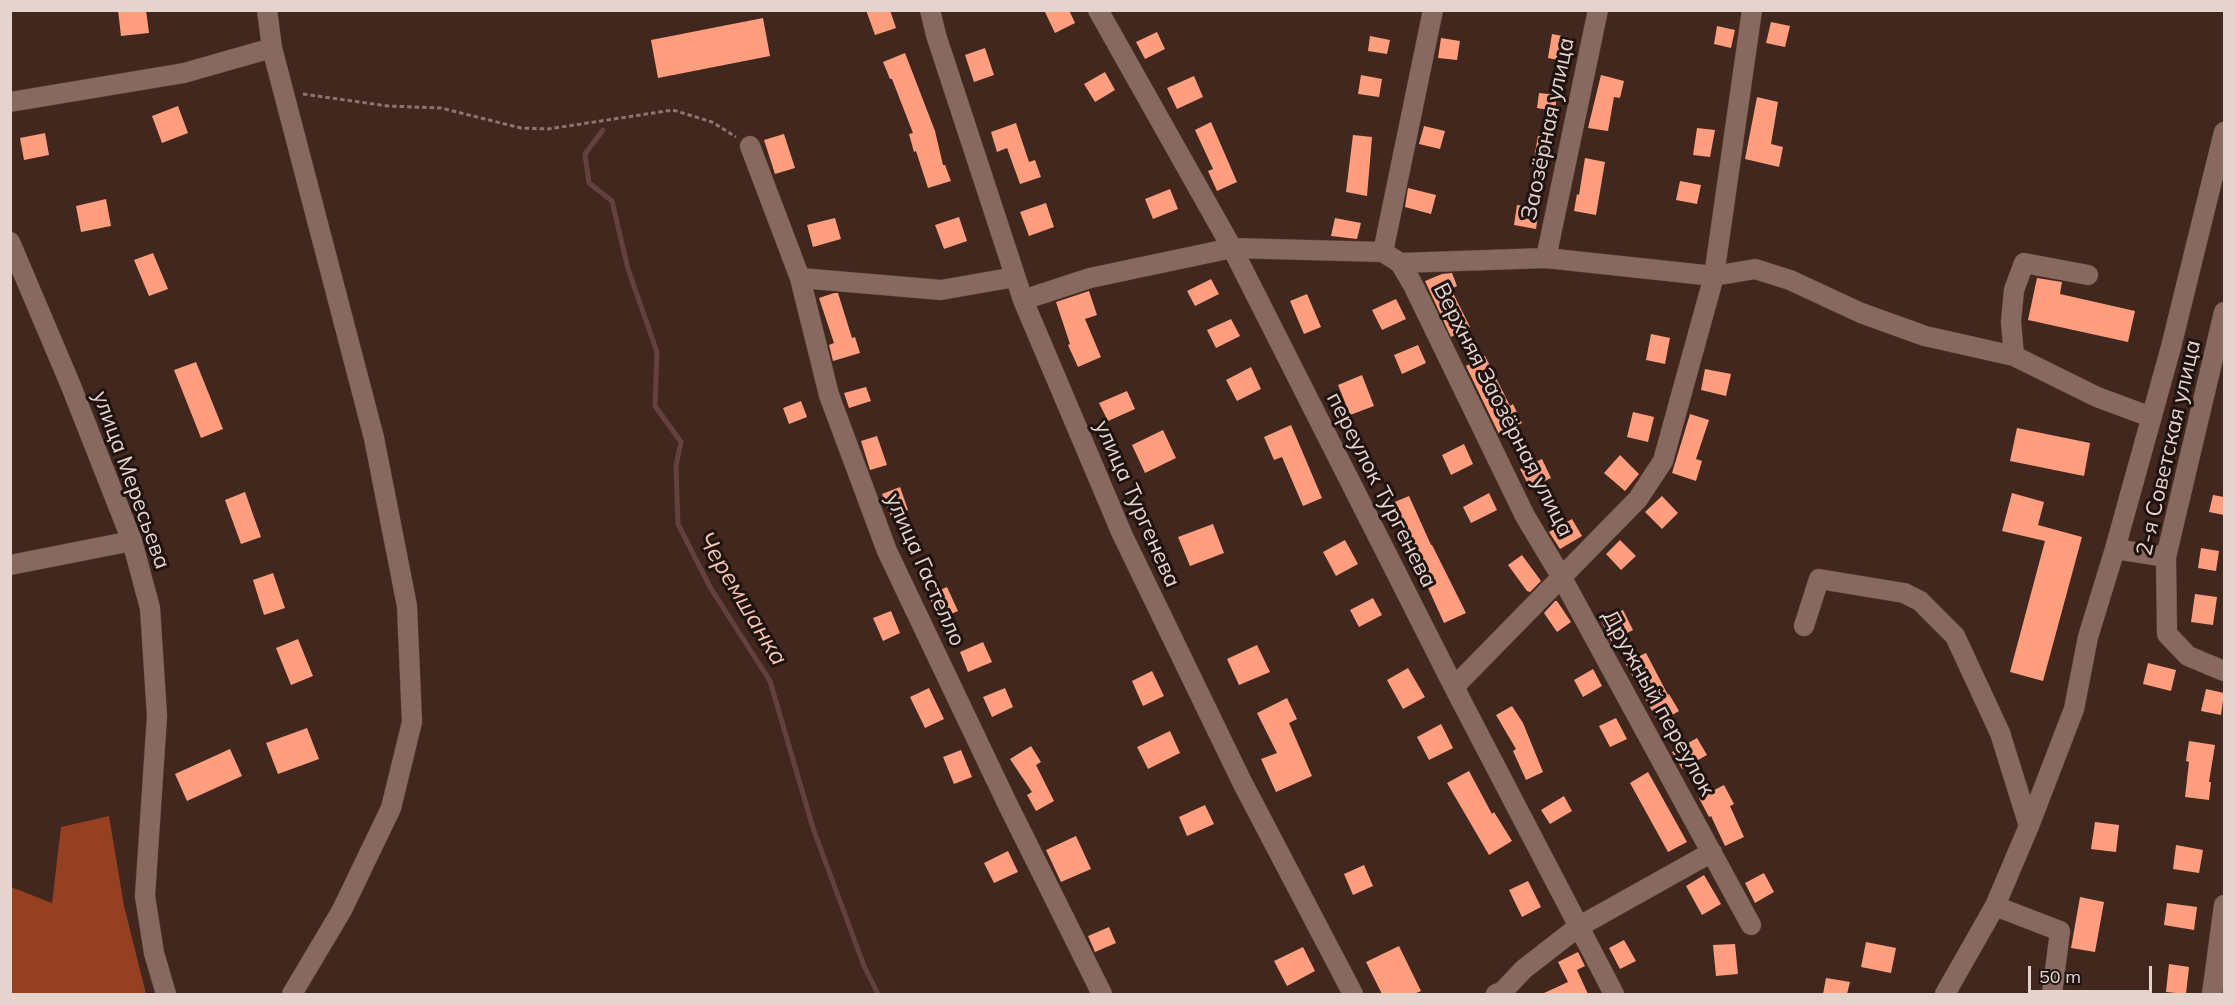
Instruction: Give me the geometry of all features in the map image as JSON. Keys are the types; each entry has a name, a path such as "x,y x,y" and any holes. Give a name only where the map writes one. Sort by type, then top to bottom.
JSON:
{"street":[{"path":"267,10 272,48 374,438 407,606 412,722 391,808 342,910 292,994"},
{"name":"улица Тургенева","path":"930,10 936,35 1023,300 1127,544 1242,782 1353,994"},
{"name":"переулок Тургенева","path":"1098,10 1232,248 1454,687 1614,994"},
{"path":"1383,252 1433,10"},
{"name":"Заозёрная улица","path":"1546,258 1598,10"},
{"path":"1454,687 1638,499 1663,461 1714,276 1752,10"},
{"path":"10,102 184,73 272,48"},
{"path":"1945,994 1995,906 2074,709 2088,637 2151,417 2224,132"},
{"name":"улица Гастелло","path":"750,146 800,278 829,395 887,551 1007,803 1102,994"},
{"name":"улица Мересьева","path":"10,242 71,386 132,542 150,608 157,716 145,896 154,953 166,994"},
{"path":"1023,300 1090,278 1232,248 1383,252 1400,263 1546,258 1714,276 1755,269 1790,280 1861,313 1925,336 2014,356 2097,397 2151,417"},
{"name":"Верхняя Заозёрная улица","path":"1400,263 1412,283 1525,516 1562,578"},
{"path":"2014,356 2011,322 2014,290 2024,263 2088,276"},
{"path":"800,278 941,290 1015,277"},
{"name":"2-я Советская улица","path":"2224,312 2166,557 2168,634 2188,656 2224,671"},
{"path":"10,565 132,542"},
{"path":"2115,549 2166,557"},
{"name":"Дружный переулок","path":"1562,578 1751,925"},
{"path":"1804,626 1819,579 1904,593 1920,601 1955,636 2000,733 2029,826"},
{"path":"1496,994 1502,992 1524,969 1578,927 1712,852"},
{"path":"2212,994 2224,904"},
{"path":"1995,906 2060,931 2052,994"}],"path":[{"path":"284,91 388,106 441,108 521,128 539,129 673,110 712,122 750,146"}],"shaded area":[{"path":"109,816 124,906 146,994 11,994 11,887 52,903 61,827"}],"building":[{"path":"118,10 146,10 149,33 121,36"},
{"path":"866,10 890,10 896,28 875,35"},
{"path":"1044,10 1069,10 1075,23 1055,33"},
{"path":"763,18 770,56 658,78 651,40"},
{"path":"1771,22 1790,26 1785,47 1766,43"},
{"path":"1717,26 1735,30 1731,48 1714,44"},
{"path":"1157,32 1165,49 1145,59 1136,42"},
{"path":"1552,34 1573,38 1568,62 1548,58"},
{"path":"1370,36 1390,40 1387,54 1368,51"},
{"path":"1441,38 1460,41 1457,60 1438,58"},
{"path":"985,48 994,75 974,82 965,55"},
{"path":"905,53 935,131 943,165 951,181 928,188 909,134 913,133 883,62"},
{"path":"1105,72 1115,90 1095,102 1084,84"},
{"path":"1361,75 1382,79 1379,97 1358,94"},
{"path":"1601,75 1624,81 1620,98 1614,97 1608,131 1588,128"},
{"path":"1194,76 1203,97 1177,109 1167,88"},
{"path":"1539,93 1557,95 1555,111 1537,108"},
{"path":"1757,97 1778,102 1771,144 1783,147 1779,167 1745,159"},
{"path":"178,106 188,133 162,143 152,116"},
{"path":"1211,122 1237,182 1217,191 1208,171 1213,169 1195,130"},
{"path":"1016,123 1029,162 1035,160 1041,177 1020,184 1007,148 997,152 991,132"},
{"path":"1424,126 1445,131 1440,149 1419,144"},
{"path":"1697,128 1715,130 1710,157 1693,155"},
{"path":"45,133 49,155 24,160 20,138"},
{"path":"784,134 795,168 775,174 764,140"},
{"path":"1353,135 1372,137 1367,196 1346,192"},
{"path":"1538,136 1554,139 1548,167 1533,164"},
{"path":"1585,158 1605,162 1596,215 1574,211"},
{"path":"1680,181 1701,185 1697,204 1676,200"},
{"path":"1408,188 1436,195 1431,214 1405,207"},
{"path":"1170,189 1178,209 1153,219 1145,199"},
{"path":"106,199 111,226 81,232 76,206"},
{"path":"1046,203 1054,227 1029,236 1020,212"},
{"path":"1517,205 1539,208 1536,229 1514,225"},
{"path":"959,217 967,241 944,249 935,225"},
{"path":"835,218 841,239 813,247 807,225"},
{"path":"1335,218 1361,223 1357,239 1331,236"},
{"path":"153,253 168,289 149,296 134,260"},
{"path":"1452,273 1457,286 1451,289 1470,327 1451,337 1425,281 1442,274"},
{"path":"2037,278 2062,282 2060,294 2135,311 2128,342 2028,320"},
{"path":"1211,279 1219,294 1195,306 1187,291"},
{"path":"1089,291 1097,315 1085,319 1101,357 1078,367 1068,345 1070,344 1056,302"},
{"path":"838,293 852,338 855,337 860,353 833,361 829,345 834,343 819,298"},
{"path":"1307,294 1321,327 1304,334 1290,301"},
{"path":"1396,299 1406,319 1382,330 1372,310"},
{"path":"1231,319 1240,336 1216,348 1207,330"},
{"path":"1651,334 1670,338 1665,364 1646,360"},
{"path":"1418,345 1426,363 1402,374 1394,355"},
{"path":"1485,356 1510,406 1513,404 1522,423 1499,434 1466,366"},
{"path":"196,362 223,429 201,438 174,370"},
{"path":"1251,367 1261,389 1237,401 1226,380"},
{"path":"1705,369 1731,374 1726,396 1701,390"},
{"path":"1362,375 1374,406 1350,415 1338,385"},
{"path":"866,387 871,401 849,408 844,393"},
{"path":"1127,391 1135,409 1108,421 1099,403"},
{"path":"801,401 807,417 789,424 783,408"},
{"path":"1633,412 1654,417 1648,442 1627,437"},
{"path":"1690,414 1709,420 1696,459 1702,461 1696,481 1672,473"},
{"path":"1291,425 1322,498 1303,506 1282,457 1274,460 1264,437"},
{"path":"2017,428 2090,443 2084,476 2010,461"},
{"path":"1163,430 1176,458 1145,473 1132,445"},
{"path":"877,436 887,465 870,470 861,441"},
{"path":"1464,444 1473,464 1451,475 1442,455"},
{"path":"1620,455 1639,474 1625,491 1604,473"},
{"path":"1542,459 1551,478 1530,488 1520,469"},
{"path":"900,487 908,510 891,516 882,494"},
{"path":"245,492 261,537 241,544 225,500"},
{"path":"1489,493 1497,510 1471,523 1463,507"},
{"path":"2012,493 2044,502 2038,525 2082,537 2043,681 2010,672 2045,541 2002,531"},
{"path":"2213,495 2224,497 2224,515 2209,512"},
{"path":"1409,496 1466,613 1444,623 1390,504"},
{"path":"1662,496 1678,513 1662,529 1645,512"},
{"path":"1572,519 1582,536 1560,549 1549,532"},
{"path":"1213,524 1224,553 1190,566 1178,537"},
{"path":"1345,540 1358,564 1336,576 1323,552"},
{"path":"1620,540 1636,556 1621,570 1606,554"},
{"path":"2201,548 2219,551 2216,571 2198,568"},
{"path":"1522,555 1541,581 1530,592 1508,565"},
{"path":"273,573 285,608 264,615 253,580"},
{"path":"947,587 958,611 939,619 928,595"},
{"path":"2195,594 2217,597 2213,625 2191,622"},
{"path":"1373,598 1382,615 1359,627 1350,610"},
{"path":"1555,601 1571,622 1557,632 1544,613"},
{"path":"1623,610 1633,630 1611,641 1601,620"},
{"path":"891,611 900,633 883,641 873,618"},
{"path":"298,639 313,676 291,685 276,648"},
{"path":"983,642 992,662 968,672 960,652"},
{"path":"1257,645 1270,672 1239,685 1227,659"},
{"path":"1646,653 1679,711 1659,723 1625,663"},
{"path":"2148,663 2176,670 2171,691 2143,684"},
{"path":"1408,668 1425,697 1403,709 1387,680"},
{"path":"1593,669 1602,686 1583,697 1574,680"},
{"path":"1152,671 1164,696 1143,706 1132,681"},
{"path":"929,688 944,719 925,728 910,697"},
{"path":"1005,688 1013,707 992,717 983,697"},
{"path":"2206,689 2224,693 2221,715 2201,711"},
{"path":"1287,698 1297,719 1289,723 1312,776 1276,792 1261,759 1277,753 1257,713"},
{"path":"1512,706 1523,723 1543,772 1526,780 1513,751 1516,749 1496,715"},
{"path":"1616,718 1627,739 1610,747 1599,726"},
{"path":"1441,724 1453,748 1429,760 1417,737"},
{"path":"307,728 319,759 278,774 266,743"},
{"path":"1170,731 1180,753 1148,769 1137,747"},
{"path":"1697,738 1707,755 1682,769 1672,752"},
{"path":"2189,741 2215,745 2209,782 2211,782 2209,800 2185,797"},
{"path":"1031,746 1041,762 1036,765 1054,801 1036,811 1027,795 1032,792 1010,759"},
{"path":"230,749 242,776 187,801 175,774"},
{"path":"961,750 972,777 954,784 943,757"},
{"path":"1469,771 1492,814 1494,812 1512,841 1489,855 1447,783"},
{"path":"1648,772 1687,842 1668,852 1630,783"},
{"path":"1724,785 1734,804 1730,806 1744,837 1725,846 1711,816 1709,817 1699,798"},
{"path":"1564,796 1572,811 1550,824 1541,810"},
{"path":"1205,805 1214,824 1187,836 1179,817"},
{"path":"2095,822 2119,825 2116,852 2091,849"},
{"path":"1076,836 1091,869 1061,882 1046,850"},
{"path":"2176,845 2203,850 2199,873 2173,869"},
{"path":"1008,851 1018,872 994,883 984,863"},
{"path":"1364,865 1373,886 1353,895 1344,874"},
{"path":"1764,873 1774,892 1755,903 1745,883"},
{"path":"1704,875 1721,904 1702,915 1686,886"},
{"path":"1528,881 1541,907 1522,917 1509,890"},
{"path":"2080,897 2104,902 2095,952 2071,948"},
{"path":"2167,903 2197,907 2194,930 2164,925"},
{"path":"1109,927 1116,943 1095,952 1088,936"},
{"path":"1624,940 1636,961 1620,969 1609,948"},
{"path":"1866,942 1896,948 1891,973 1861,967"},
{"path":"1735,944 1738,974 1716,976 1713,945"},
{"path":"1399,946 1421,991 1414,994 1382,994 1366,962"},
{"path":"1303,947 1315,971 1287,986 1274,961"},
{"path":"1578,952 1585,966 1577,970 1588,994 1542,994 1568,982 1558,962"},
{"path":"2169,964 2189,967 2186,994 2166,992"},
{"path":"1826,978 1850,982 1847,994 1823,994"}],"waterway":[{"name":"Черемшанка","path":"603,130 585,154 589,183 612,201 628,269 657,352 655,406 681,442 676,466 678,524 710,587 770,681 813,828 864,966 878,994"}]}
